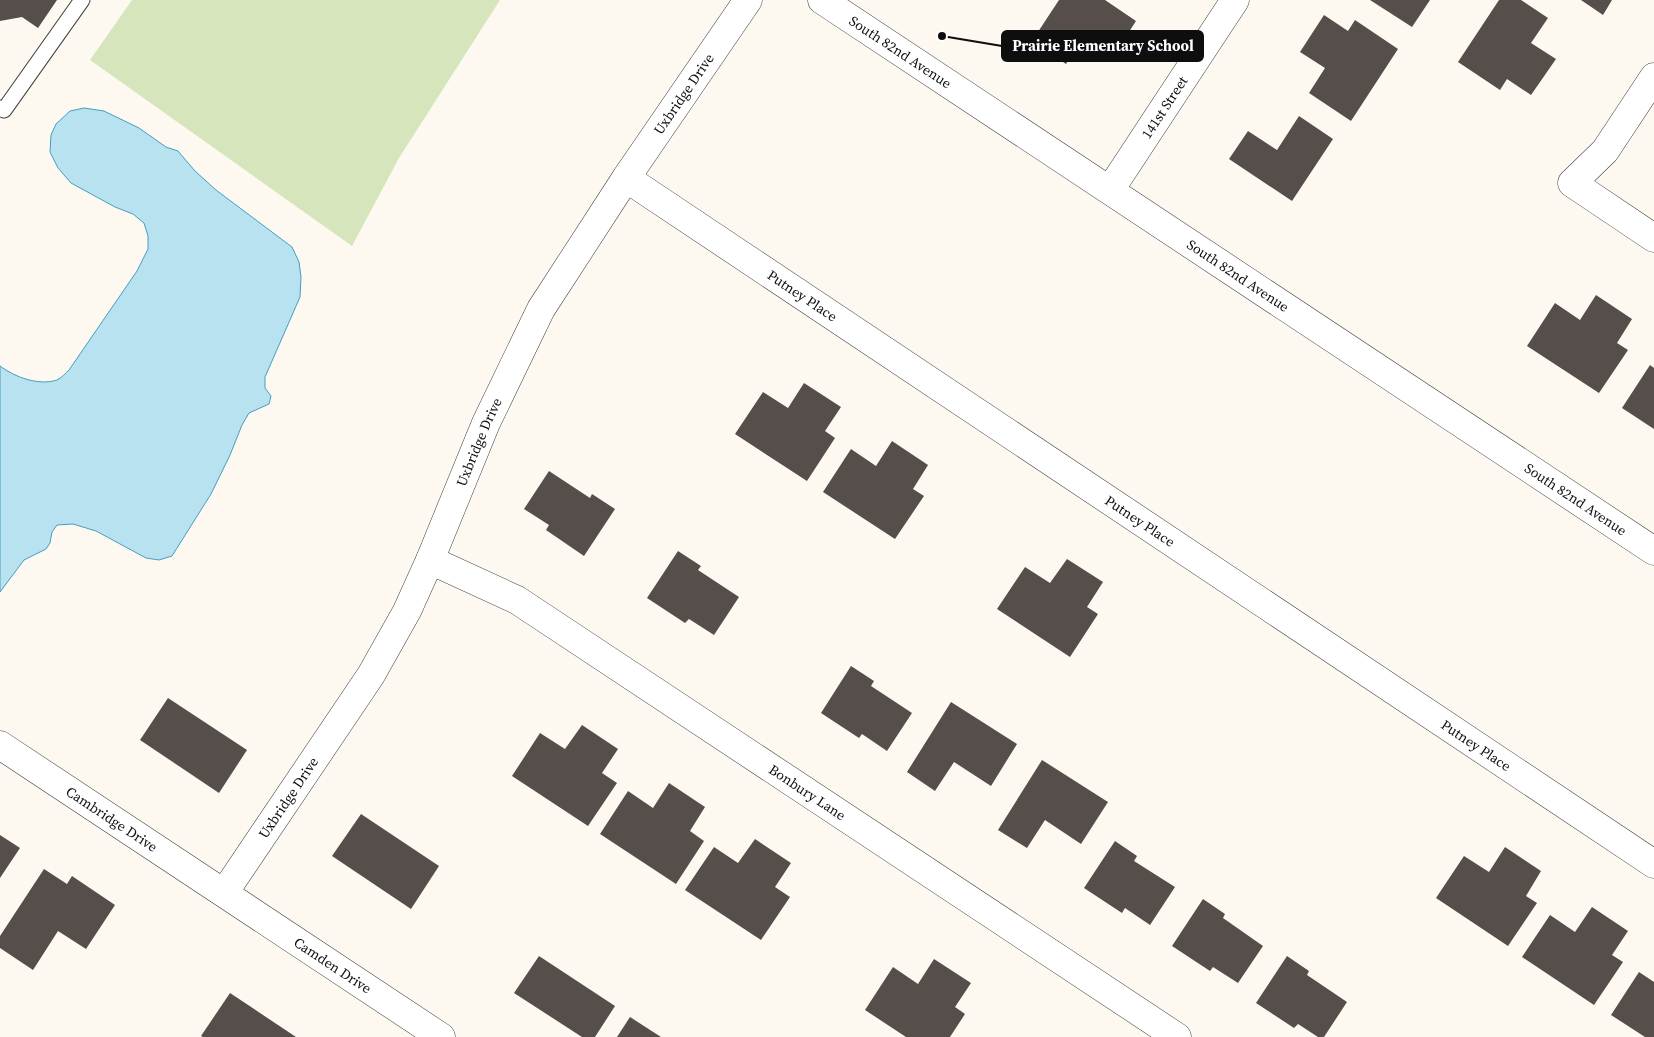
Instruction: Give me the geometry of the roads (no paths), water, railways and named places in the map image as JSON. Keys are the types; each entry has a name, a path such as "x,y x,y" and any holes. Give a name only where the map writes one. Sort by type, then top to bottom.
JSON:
{"street":[{"name":"Uxbridge Drive","path":"224,893 371,675 407,611 486,423 541,309 626,178 748,0"},
{"name":"South 82nd Avenue","path":"822,0 1654,551"},
{"name":"141st Street","path":"1110,190 1235,0"},
{"path":"1654,77 1605,151 1572,183 1654,238"},
{"name":"Putney Place","path":"626,178 1654,864"},
{"name":"Bonbury Lane","path":"430,560 517,600 1177,1037"},
{"name":"Cambridge Drive","path":"0,745 224,893"},
{"name":"Camden Drive","path":"224,893 441,1037"}],"lane":[{"path":"0,108 4,110 82,0"}],"water":[{"path":"84,108 104,111 139,128 166,147 178,151 195,171 216,190 292,247 299,262 301,277 300,297 265,377 265,388 271,396 269,404 249,413 211,494 172,556 159,560 146,558 96,531 73,524 57,525 52,532 50,543 46,549 24,560 0,592 0,366 20,377 35,381 50,382 62,377 69,370 137,271 148,249 148,236 144,223 133,214 115,207 71,183 58,168 50,152 51,135 56,124 70,111"}],"place":[{"name":"Prairie Elementary School","path":"942,36"}]}
